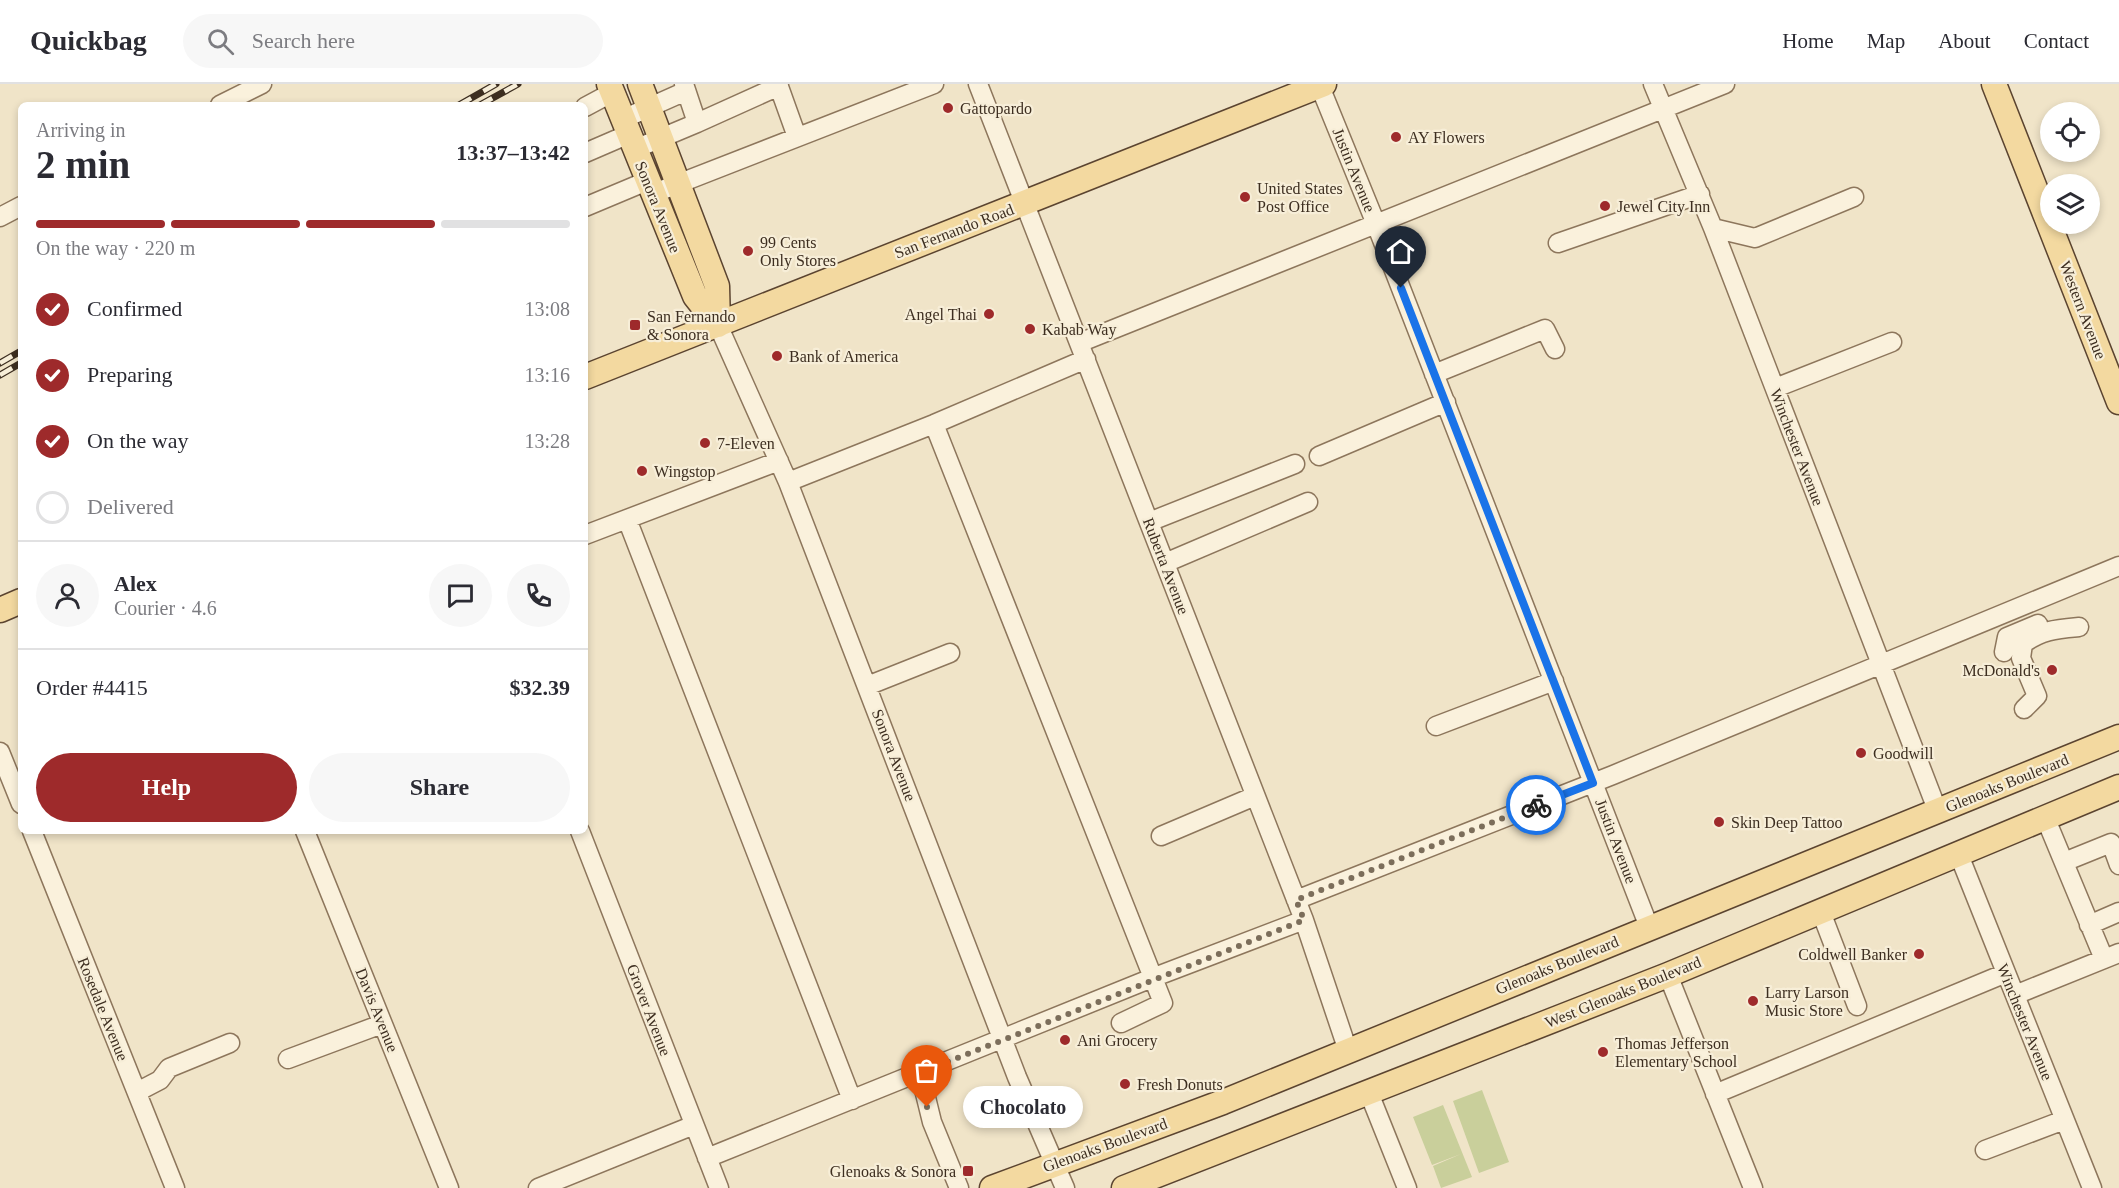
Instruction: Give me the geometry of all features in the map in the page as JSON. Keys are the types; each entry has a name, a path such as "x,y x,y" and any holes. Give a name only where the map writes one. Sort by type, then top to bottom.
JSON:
{"main road":[{"name":"Sonora Avenue","path":"640,84 640,129"},
{"name":"Western Avenue","path":"1994,84 2119,402"},
{"name":"San Fernando Road","path":"588,376 1321,85"},
{"name":"Sonora Avenue","path":"611,88 640,129 695,296 718,325"},
{"name":"Sonora Avenue","path":"660,187 690,219 717,286 718,325"},
{"path":"0,610 18,602"},
{"name":"Glenoaks Boulevard","path":"993,1188 1223,1102 2119,737"},
{"name":"West Glenoaks Boulevard","path":"1124,1188 1668,975 2119,787"}],"street":[{"path":"226,102 262,84"},
{"path":"588,206 660,187 934,84"},
{"name":"Ruberta Avenue","path":"978,84 1304,920 1348,1051"},
{"name":"Winchester Avenue","path":"1653,84 1700,194 1938,812"},
{"path":"788,482 934,424 1082,351 1376,224 1725,84"},
{"path":"588,152 640,129 697,123 778,85 797,137"},
{"name":"Justin Avenue","path":"1321,85 1649,927"},
{"path":"640,129 685,87 697,123"},
{"path":"588,105 611,88"},
{"path":"1558,243 1700,194"},
{"path":"1713,228 1755,237 1854,197"},
{"path":"0,217 18,208"},
{"name":"Sonora Avenue","path":"718,325 788,482 1003,1039 1065,1188"},
{"path":"1434,374 1545,329 1555,349"},
{"path":"1774,388 1892,342"},
{"path":"1319,456 1446,402"},
{"path":"934,424 1162,1006 1121,1023"},
{"path":"588,534 779,461"},
{"path":"1149,522 1295,464"},
{"path":"1165,563 1308,502"},
{"path":"627,519 852,1100"},
{"path":"1296,900 1593,783 2119,566"},
{"path":"2004,652 2007,637 2046,620 2062,618 2079,627 2051,629 2036,634 2023,644 2021,658 2037,696 2024,709"},
{"path":"867,686 950,653"},
{"path":"1436,726 1554,681"},
{"path":"6,760 18,795"},
{"path":"1161,836 1255,796"},
{"path":"2015,995 2111,956 2090,925 2045,817"},
{"name":"Rosedale Avenue","path":"33,834 175,1188"},
{"name":"Davis Avenue","path":"305,834 449,1188"},
{"name":"Grover Avenue","path":"581,834 718,1188"},
{"path":"2064,862 2110,843 2119,865"},
{"name":"Winchester Avenue","path":"1959,855 2092,1188"},
{"path":"1821,912 1857,1006"},
{"path":"2090,925 2119,912"},
{"path":"707,1158 1152,978 1304,920"},
{"path":"1715,1094 2006,973"},
{"path":"1668,975 1753,1188"},
{"path":"288,1059 382,1024"},
{"path":"137,1092 160,1080 169,1068 230,1044"},
{"path":"920,1073 932,1122 959,1188"},
{"path":"1369,1093 1407,1188"},
{"path":"1986,1150 2064,1120"},
{"path":"538,1188 694,1125"}],"green space":[{"path":"1482,1090 1509,1162 1479,1173 1453,1101"},
{"path":"1443,1105 1472,1177 1441,1188 1433,1166 1461,1154 1432,1165 1413,1117"}],"railway":[{"path":"464,102 496,84"},
{"path":"485,102 518,84"},
{"path":"0,363 18,353"},
{"path":"0,375 18,365"}],"way so far":[{"path":"927,1107 920,1073 1152,978 1304,920 1296,900 1536,805"}],"place":[{"name":"Gattopardo","path":"948,108"},
{"name":"AY Flowers","path":"1396,137"},
{"name":"United States Post Office","path":"1245,197"},
{"name":"Jewel City Inn","path":"1605,206"},
{"name":"99 Cents Only Stores","path":"748,251"},
{"name":"Angel Thai","path":"989,314"},
{"name":"San Fernando & Sonora","path":"635,325"},
{"name":"Kabab Way","path":"1030,329"},
{"name":"Bank of America","path":"777,356"},
{"name":"7-Eleven","path":"705,443"},
{"name":"Wingstop","path":"642,471"},
{"name":"McDonald's","path":"2052,670"},
{"name":"Goodwill","path":"1861,753"},
{"name":"Skin Deep Tattoo","path":"1719,822"},
{"name":"Coldwell Banker","path":"1919,954"},
{"name":"Larry Larson Music Store","path":"1753,1001"},
{"name":"Ani Grocery","path":"1065,1040"},
{"name":"Thomas Jefferson Elementary School","path":"1603,1052"},
{"name":"Fresh Donuts","path":"1125,1084"},
{"name":"Chocolato","path":"927,1107"},
{"name":"Glenoaks & Sonora","path":"968,1171"}],"route":[{"path":"1401,288 1593,783 1536,805"}]}
